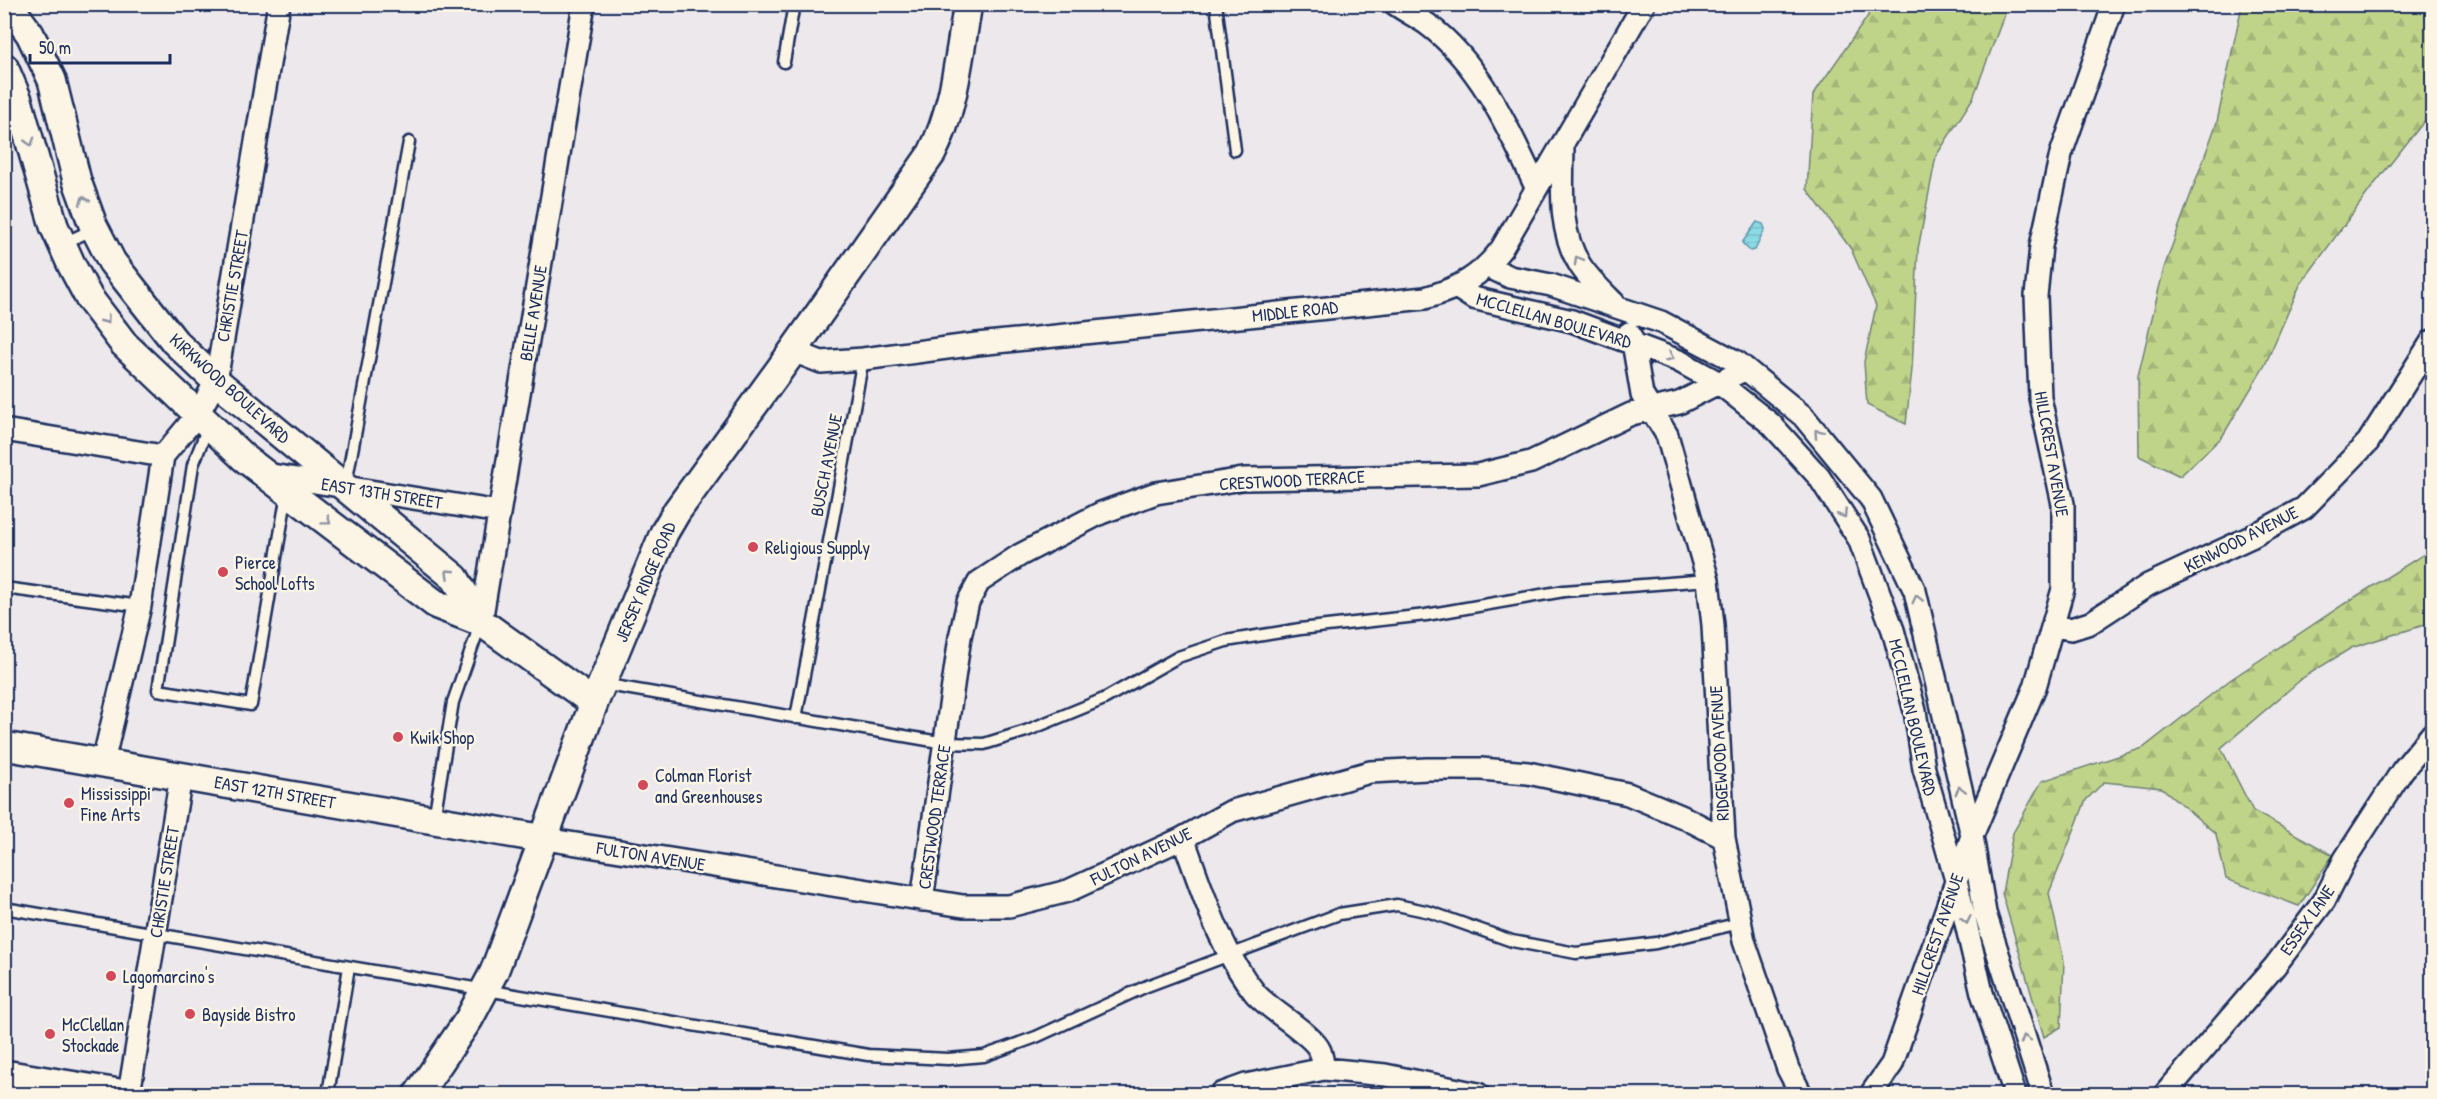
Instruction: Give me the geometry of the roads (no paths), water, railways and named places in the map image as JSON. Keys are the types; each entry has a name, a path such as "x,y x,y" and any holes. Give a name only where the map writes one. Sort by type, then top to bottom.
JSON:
{"street":[{"name":"KIRKWOOD BOULEVARD","path":"8,4 30,34 52,80 77,181 95,229 112,262 175,342 216,381 455,578 481,622"},
{"name":"CHRISTIE STREET","path":"103,762 140,606 164,456 203,419 216,381 279,4"},
{"name":"BELLE AVENUE","path":"481,622 584,4"},
{"name":"JERSEY RIDGE ROAD","path":"418,1095 469,1019 494,972 598,694 668,526 932,153 941,135 949,106 968,4"},
{"path":"1395,4 1428,24 1461,56 1495,103 1536,187"},
{"name":"MIDDLE ROAD","path":"793,351 821,362 863,359 977,344 1425,298 1456,287 1471,280 1503,248 1563,140 1644,4"},
{"name":"HILLCREST AVENUE","path":"1871,1095 1892,1064 1972,836 2035,687 2063,589 2063,504 2040,398 2036,296 2041,246 2061,154 2114,4"},
{"name":"KIRKWOOD BOULEVARD","path":"4,67 18,100 54,226 89,298 124,344 243,457 437,605 481,622 598,694"},
{"name":"MCCLELLAN BOULEVARD","path":"1563,140 1563,221 1569,244 1580,266 1615,304"},
{"name":"MCCLELLAN BOULEVARD","path":"1487,266 1510,277 1551,285 1615,304 1661,322 1746,369 1803,416 1871,500 1915,591 1972,836 1985,913 2043,1095"},
{"name":"MCCLELLAN BOULEVARD","path":"1456,287 1473,298 1572,321 1679,361 1719,383 1771,424 1819,477 1859,539 1893,630 1915,711 1927,779 1956,880 1982,993 2015,1095"},
{"name":"RIDGEWOOD AVENUE","path":"1615,304 1633,342 1642,395 1666,435 1708,580 1713,625 1724,838 1744,941 1788,1069 1801,1095"},
{"name":"KENWOOD AVENUE","path":"2054,626 2071,629 2090,623 2148,585 2250,537 2304,507 2368,442 2433,340"},
{"path":"1651,410 1679,404 1746,369"},
{"name":"CRESTWOOD TERRACE","path":"922,900 960,637 968,602 979,582 1020,555 1101,513 1156,493 1243,479 1478,475 1531,462 1631,414 1651,410"},
{"path":"4,430 164,456"},
{"name":"EAST 13TH STREET","path":"265,474 500,512"},
{"name":"ESSEX LANE","path":"2165,1095 2275,966 2324,901 2345,859 2402,771 2433,734"},
{"name":"EAST 12TH STREET","path":"4,746 545,839"},
{"name":"FULTON AVENUE","path":"545,839 963,906 1008,906 1068,891 1183,838 1232,811 1370,772 1438,769 1481,769 1528,773 1628,794 1683,817 1724,838"},
{"name":"CHRISTIE STREET","path":"127,1095 181,776"},
{"path":"1183,838 1214,920 1230,953 1255,993 1308,1037 1319,1050 1324,1069"},
{"path":"1221,1095 1246,1085 1324,1069 1385,1075 1478,1095"},
{"path":"4,1074 127,1095"}],"lane":[{"path":"784,62 794,4"},
{"path":"1215,4 1235,150"},
{"path":"345,486 409,142"},
{"path":"62,244 95,229"},
{"name":"BUSCH AVENUE","path":"796,718 863,359"},
{"path":"203,419 193,465 158,690 251,705 287,491"},
{"path":"598,694 796,718 945,743 984,744 1104,699 1178,657 1226,640 1426,615 1564,591 1708,580"},
{"path":"4,588 140,606"},
{"path":"434,820 453,702 481,622"},
{"path":"4,909 868,1056 948,1059 984,1056 1036,1037 1147,986 1339,914 1397,905 1430,912 1512,941 1576,953 1656,943 1740,923"},
{"path":"328,1095 349,967"}],"water":[{"path":"1757,222 1763,224 1765,229 1755,250 1750,251 1742,243"}],"place":[{"name":"Religious Supply","path":"753,547"},
{"name":"Pierce School Lofts","path":"223,572"},
{"name":"Kwik Shop","path":"398,737"},
{"name":"Colman Florist and Greenhouses","path":"643,785"},
{"name":"Mississippi Fine Arts","path":"69,803"},
{"name":"Lagomarcino's","path":"111,976"},
{"name":"Bayside Bistro","path":"190,1014"},
{"name":"McClellan Stockade","path":"50,1034"}]}
